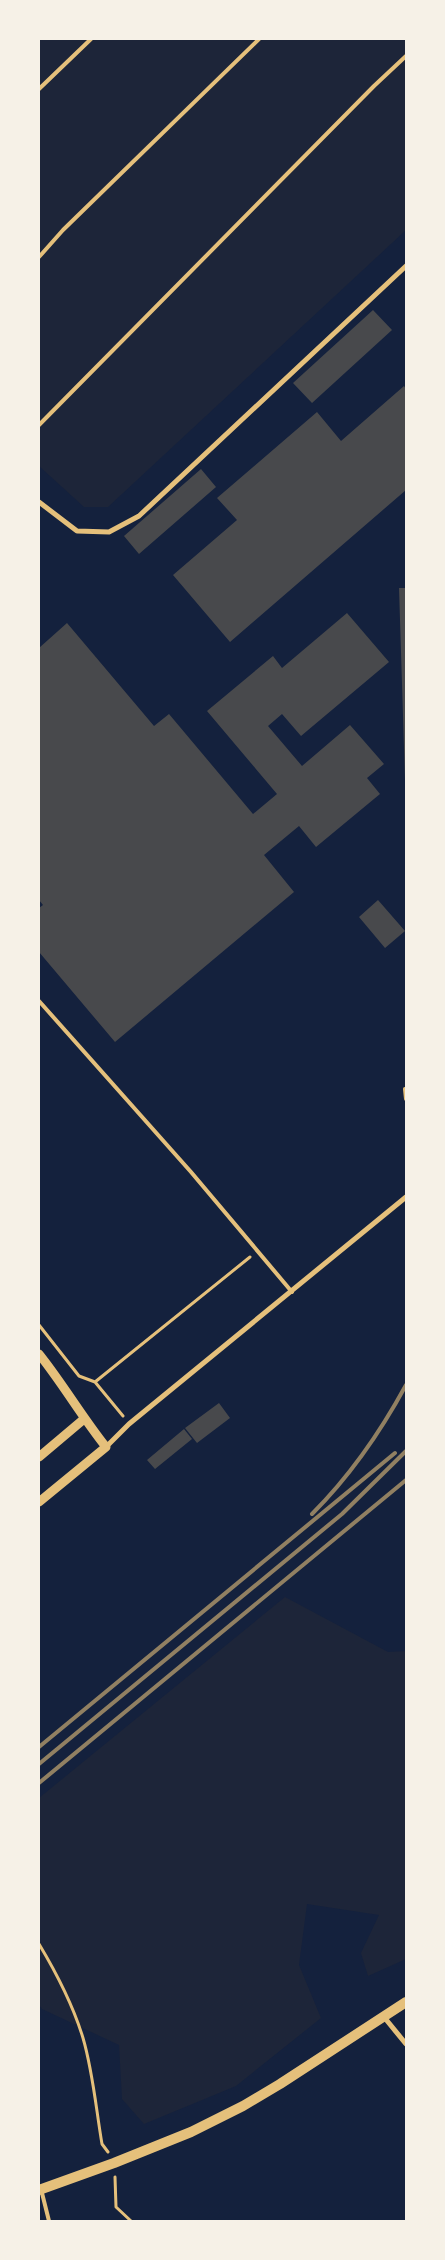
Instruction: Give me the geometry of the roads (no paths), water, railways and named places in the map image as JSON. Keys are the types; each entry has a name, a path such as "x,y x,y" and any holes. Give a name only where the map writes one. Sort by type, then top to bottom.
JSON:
{"main road":[{"path":"40,2190 191,2132 243,2106 406,2002"}],"street":[{"path":"39,502 77,531 109,532 139,516 406,266"},
{"path":"39,1502 106,1447 129,1424 406,1197"},
{"path":"39,1354 65,1387 84,1419 106,1447"},
{"path":"40,1455 84,1419"},
{"path":"384,2017 406,2044"}],"lane":[{"path":"39,89 91,39"},
{"path":"39,257 63,230 259,39"},
{"path":"39,425 374,86 406,56"},
{"path":"39,1001 191,1172 292,1292"},
{"path":"405,1088 406,1099"},
{"path":"40,2190 49,2221"}],"railway":[{"path":"312,1514 339,1485 364,1453 406,1385"},
{"path":"39,1764 342,1514 406,1451"},
{"path":"39,1747 395,1453"},
{"path":"39,1783 406,1480"}]}
